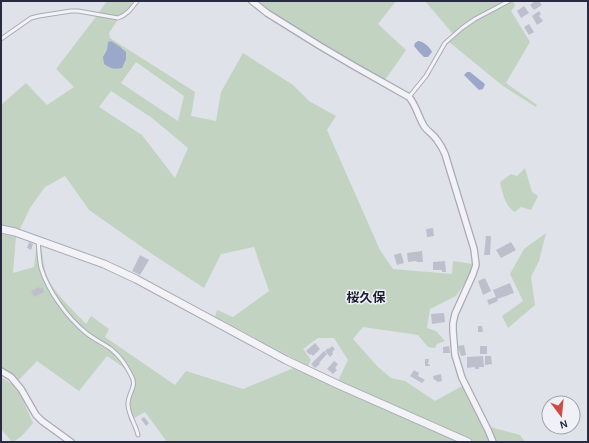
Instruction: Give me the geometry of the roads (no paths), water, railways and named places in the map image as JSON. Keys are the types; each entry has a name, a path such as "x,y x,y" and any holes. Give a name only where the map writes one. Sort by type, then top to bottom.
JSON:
{"street":[{"path":"252,1 267,13 320,46 409,97 425,128 436,139 445,154 474,249 476,265 455,314 453,331 456,355 462,378 493,442"},
{"path":"1,229 38,240 104,264 136,279 286,360 338,385 468,442"},
{"path":"1,371 11,377 21,389 36,415 42,421 72,442"}],"lane":[{"path":"1,39 31,18 78,11 118,18 128,13 137,1"},
{"path":"409,97 426,76 445,43 475,18 509,1"},
{"path":"38,240 39,259 45,280 65,311 86,332 117,354 132,376 134,383 128,403 132,421 138,435"}],"water":[{"path":"111,41 126,52 126,59 122,68 112,68 104,64 103,57 107,50 108,42"},
{"path":"418,41 424,43 431,50 432,52 428,57 424,57 414,46"},
{"path":"467,72 470,72 485,84 483,89 479,90 464,75"}],"district":[{"name":"桜久保","path":"366,297"}]}
